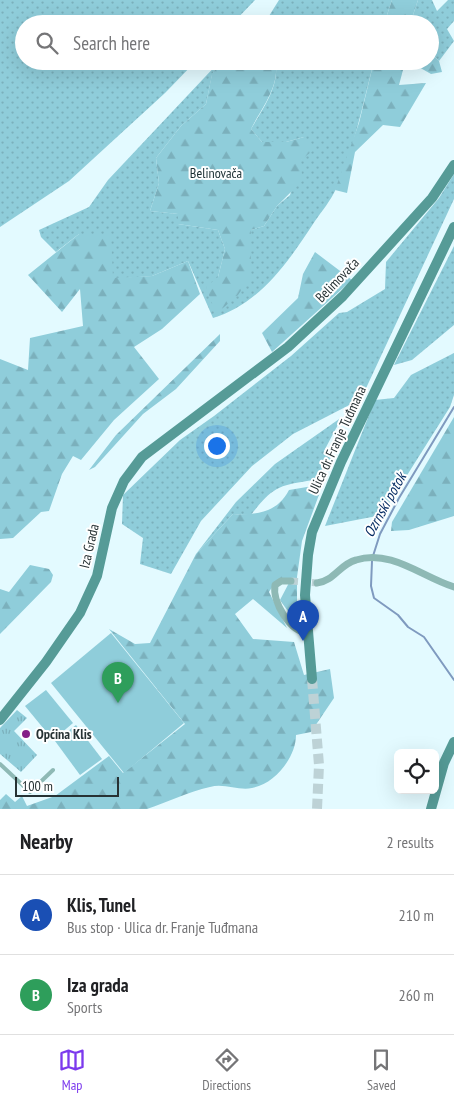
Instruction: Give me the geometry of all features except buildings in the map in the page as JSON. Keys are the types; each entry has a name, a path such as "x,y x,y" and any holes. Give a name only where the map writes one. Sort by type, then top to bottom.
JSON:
{"street":[{"name":"Belimovača","path":"222,397 288,347 343,296 432,198 454,165"},
{"name":"Ulica dr. Franje Tuđmana","path":"312,679 306,574 312,532 341,462 454,227"},
{"name":"Iza Grada","path":"0,720 46,662 80,613 97,576 112,508 124,481 142,457 222,397"},
{"path":"317,583 332,578 353,560 377,557 385,558 454,587"},
{"path":"291,580 280,581 275,585 276,598 293,628 298,632 308,633"},
{"path":"431,809 451,746"}],"lane":[{"path":"0,764 30,792 53,770"}],"green space":[{"path":"0,0 255,0 241,15 15,15 15,70 187,70 165,93 69,181 0,227"},
{"path":"279,0 392,0 387,15 270,15"},
{"path":"392,0 418,0 413,15 387,15"},
{"path":"418,0 432,0 437,11 448,0 454,0 454,21 447,29 454,41 439,61 439,15 413,15"},
{"path":"439,61 442,72 431,74 424,70 439,70"},
{"path":"212,70 215,70 212,75 206,104 181,126 156,158 159,183 150,211 178,214 178,224 218,230 225,249 218,277 251,276 251,230 264,226 277,206 290,195 301,160 304,137 286,142 262,142 251,129 273,88 276,70 372,70 353,142 332,197 284,266 259,292 245,303 230,311 213,318 188,261 152,276 113,279 79,234 56,252 41,237 39,230 89,207 108,180"},
{"name":"Belinovača","path":"215,70 276,70 273,88 251,129 262,142 286,142 304,137 316,148 301,160 302,181 277,206 264,226 251,230 251,276 238,295 216,314 206,287 218,277 225,249 218,230 178,224 178,214 150,211 159,183 156,158 181,126 206,104 212,74"},
{"path":"372,70 403,70 399,85 426,83 400,127 383,125 355,152 347,193 335,190 359,123"},
{"path":"454,174 454,199 361,399 293,434 252,466 201,521 171,574 140,564 143,538 122,524 123,495 180,440 291,356 339,313 347,312 385,289 386,262 439,198"},
{"path":"79,234 111,236 113,278 152,276 188,261 200,294 162,329 134,347 159,379 114,420 81,460 73,456 62,474 49,511 41,512 13,538 0,539 0,359 28,370 30,338 83,326 80,289 62,312 28,275"},
{"path":"454,246 454,325 412,360 394,365"},
{"path":"315,252 352,280 272,352 262,333 298,298 303,274"},
{"path":"220,334 220,341 176,389 143,414 95,467 89,470 116,435"},
{"path":"454,353 454,395 450,407 382,515 325,526 375,400 394,398 411,375"},
{"path":"342,417 324,451 331,458 314,480 278,488 265,498 251,515 233,514 196,554 236,502 275,464"},
{"path":"454,417 454,516 409,530 391,531 392,522"},
{"path":"313,486 320,492 302,541 297,577 297,624 280,600 291,579 274,584 269,592 287,628 253,599 235,614 253,639 294,642 304,675 330,669 334,698 311,732 296,735 292,752 283,768 269,781 252,788 210,787 147,809 0,809 0,800 6,794 15,802 22,796 27,806 55,796 109,756 123,773 185,724 109,629 135,644 150,643 196,554 233,514 250,514 266,511 279,504 289,490"},
{"path":"30,565 49,569 53,575 51,582 0,634 0,589 9,592"},
{"path":"111,633 184,723 124,773 51,683"},
{"path":"46,690 73,723 53,740 25,706"},
{"path":"17,710 27,718 14,731 37,755 21,772 0,754 0,728"},
{"path":"76,725 102,759 80,775 55,741"}],"waterway":[{"name":"Ozrnski potok","path":"373,556 380,534 399,498 454,407"},
{"name":"Ozrnski potok","path":"372,561 371,586 374,598 398,615 408,627 424,637 454,680"}],"tunnel":[{"path":"291,581 317,583"},
{"path":"312,679 319,765 317,809"}],"place":[{"name":"Klis, Tunel","path":"303,641"},
{"name":"Iza grada","path":"118,703"},
{"name":"Općina Klis","path":"26,734"}]}
